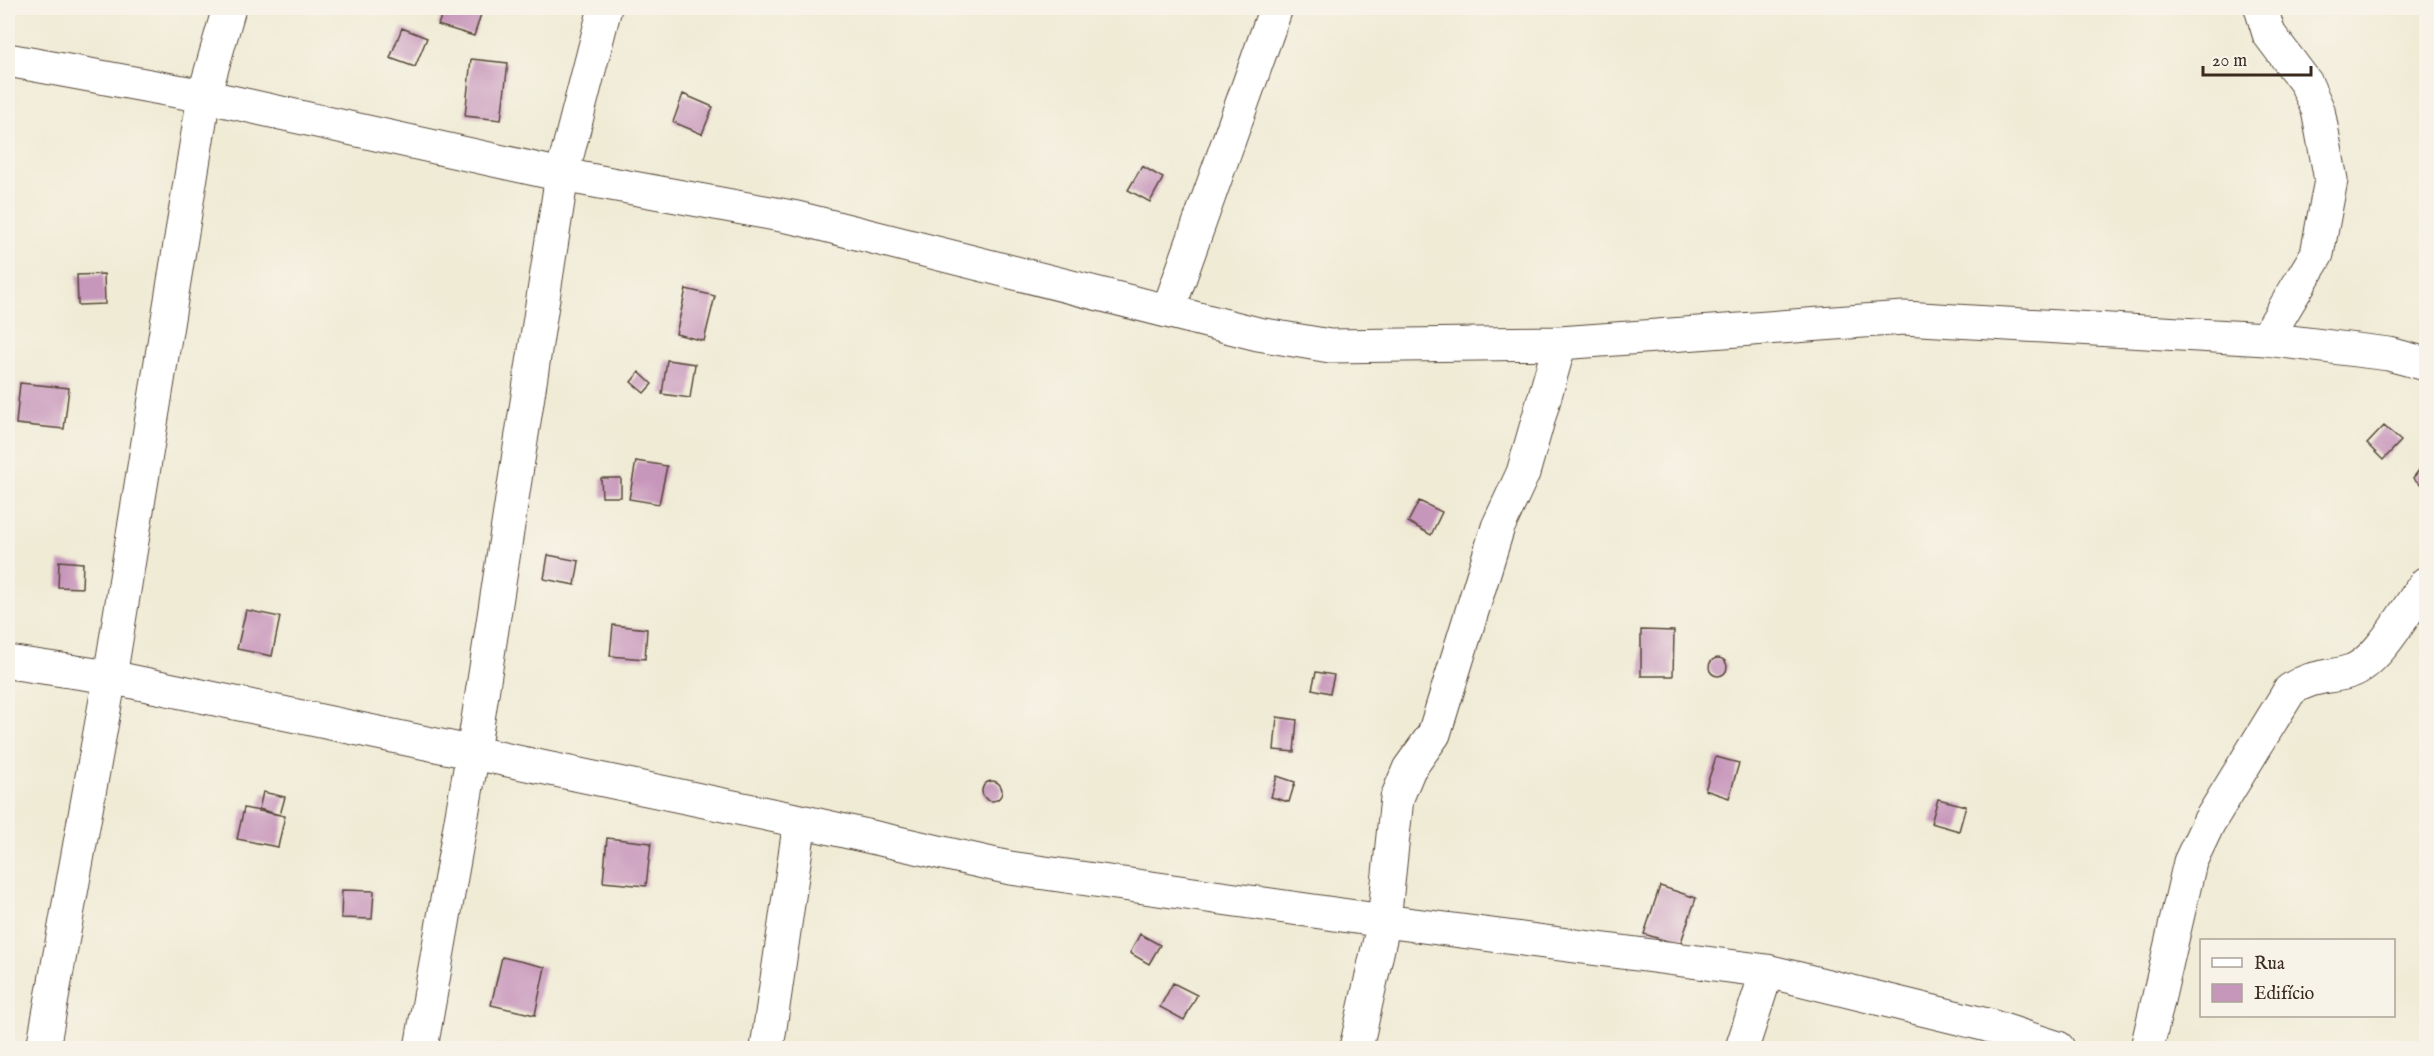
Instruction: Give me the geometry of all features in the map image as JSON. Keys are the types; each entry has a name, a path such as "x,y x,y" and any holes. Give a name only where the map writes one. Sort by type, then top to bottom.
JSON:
{"street":[{"path":"43,1048 110,677 204,96 229,8"},
{"path":"421,1048 473,752 562,175 605,8"},
{"path":"1168,311 1276,8"},
{"path":"2261,8 2269,34 2306,83 2318,110 2331,180 2317,254 2266,339"},
{"path":"8,60 204,96 562,175 797,218 1258,334 1330,346 1560,343 1904,318 2266,339 2389,354 2427,364"},
{"path":"1356,1048 1384,921 1397,798 1408,769 1434,734 1498,527 1523,473 1560,343"},
{"path":"2147,1048 2190,861 2209,822 2290,690 2306,679 2352,671 2366,663 2427,583"},
{"path":"8,662 110,677 800,821 1010,868 1384,921 1767,970 1987,1025 2058,1048"},
{"path":"767,1048 800,821"},
{"path":"1742,1048 1767,970"}],"building":[{"path":"444,8 483,8 474,36 438,25"},
{"path":"402,28 427,38 415,67 390,58"},
{"path":"471,59 508,63 501,120 465,116"},
{"path":"683,94 713,107 702,134 673,122"},
{"path":"1142,166 1163,178 1150,202 1128,190"},
{"path":"104,274 105,304 78,305 77,275"},
{"path":"686,289 715,296 704,341 676,334"},
{"path":"667,360 695,364 690,398 662,394"},
{"path":"639,372 652,384 644,393 631,382"},
{"path":"20,383 69,388 64,429 16,424"},
{"path":"2384,426 2401,441 2383,460 2367,444"},
{"path":"636,461 667,466 659,504 629,499"},
{"path":"2426,461 2426,489 2413,478"},
{"path":"601,478 621,478 621,497 602,497"},
{"path":"1419,501 1442,512 1431,535 1408,522"},
{"path":"548,555 579,561 575,585 544,579"},
{"path":"59,561 83,563 82,588 58,587"},
{"path":"246,610 280,617 272,656 237,649"},
{"path":"613,625 647,629 645,659 610,656"},
{"path":"1641,630 1674,631 1673,676 1641,676"},
{"path":"1718,658 1724,661 1727,667 1724,673 1718,676 1712,673 1709,667 1712,661"},
{"path":"1316,672 1334,675 1330,693 1312,689"},
{"path":"1277,717 1297,720 1294,752 1274,750"},
{"path":"1716,757 1739,763 1729,798 1705,790"},
{"path":"1277,776 1295,782 1289,802 1271,797"},
{"path":"992,781 999,784 1002,791 999,798 992,801 985,798 982,791 985,784"},
{"path":"263,792 285,797 280,815 259,809"},
{"path":"1938,799 1966,806 1959,831 1931,823"},
{"path":"244,808 285,816 278,847 237,839"},
{"path":"607,838 651,843 646,886 603,882"},
{"path":"1660,886 1696,898 1680,945 1644,934"},
{"path":"342,890 374,891 372,919 341,918"},
{"path":"1140,934 1160,945 1149,964 1130,953"},
{"path":"502,957 545,967 535,1015 491,1005"},
{"path":"1173,983 1197,995 1184,1020 1160,1007"}]}
